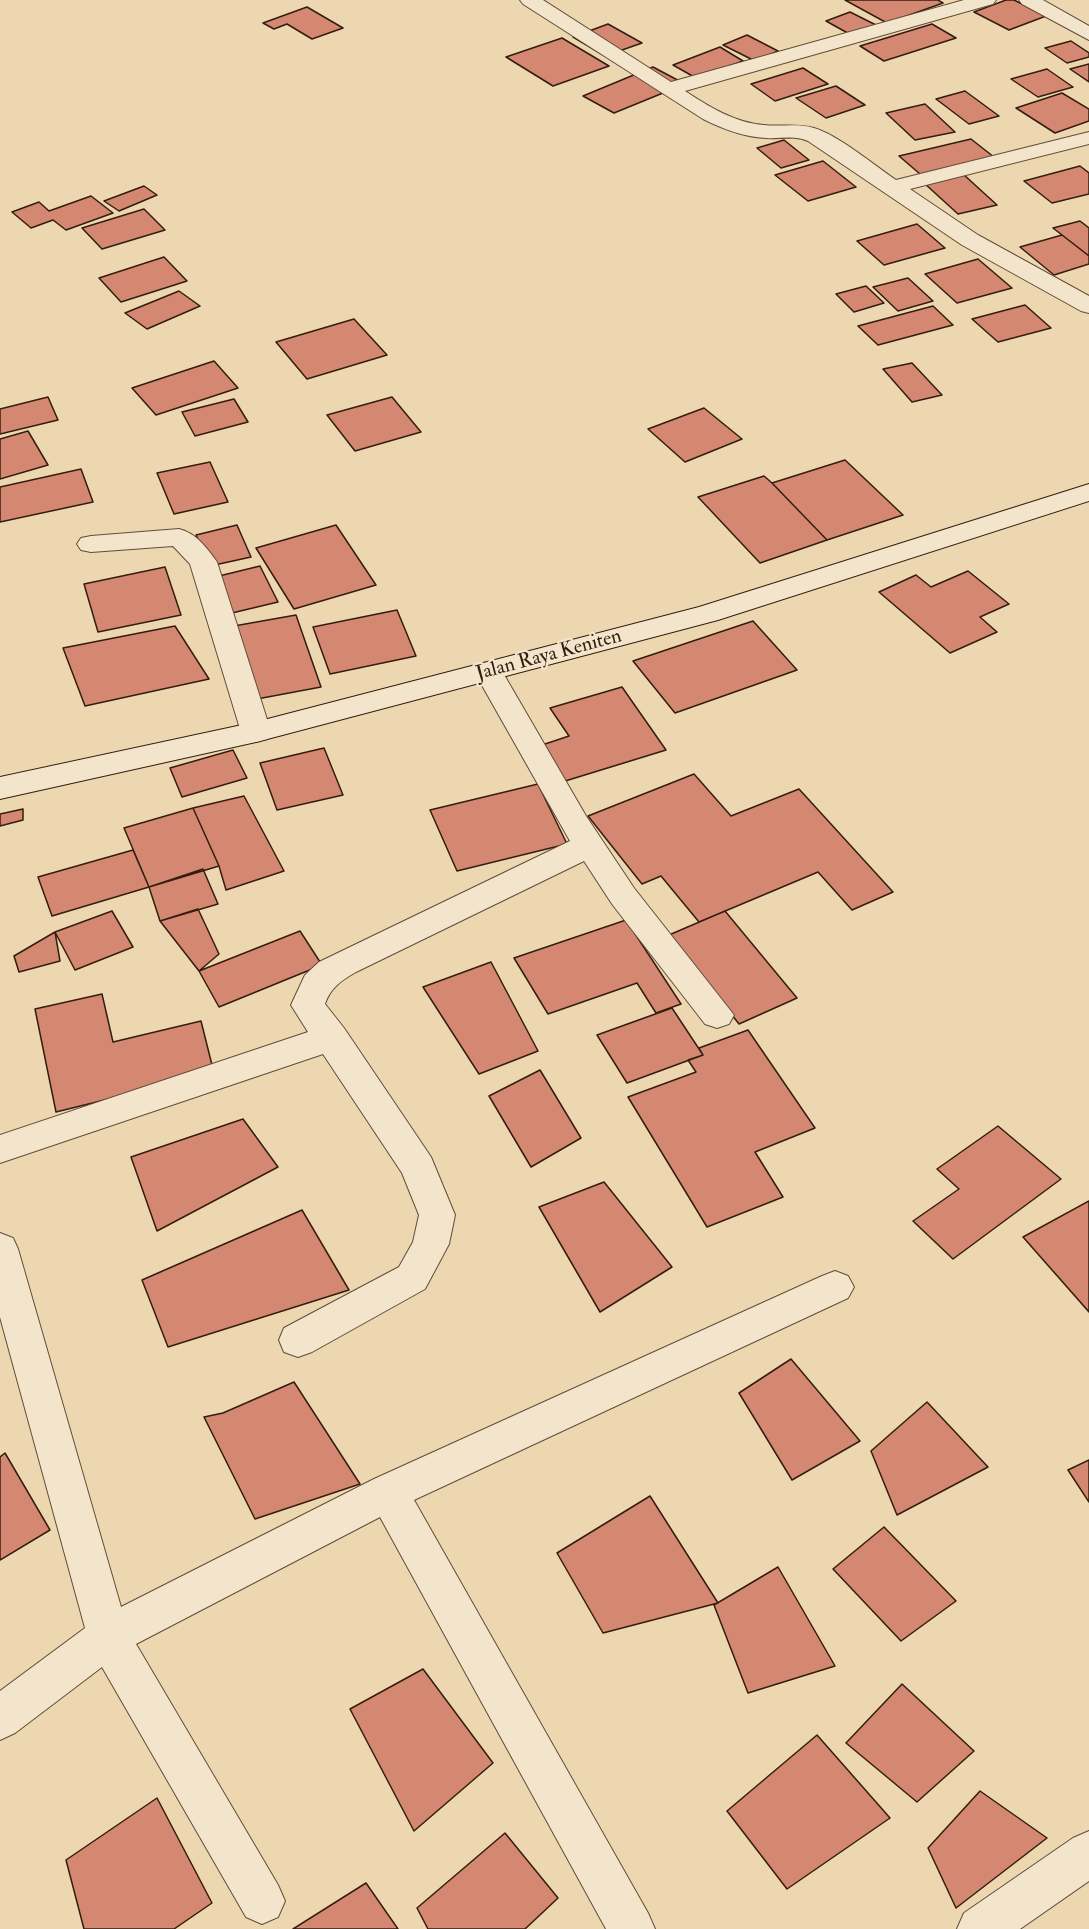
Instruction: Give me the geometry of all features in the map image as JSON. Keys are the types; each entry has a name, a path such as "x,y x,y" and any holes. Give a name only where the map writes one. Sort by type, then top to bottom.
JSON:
{"street":[{"path":"530,0 692,105 730,124 760,132 782,130 807,132 970,240 1089,306"},
{"path":"668,89 986,0"},
{"path":"1029,0 1089,34"},
{"path":"893,187 1089,138"},
{"name":"Jalan Raya Keniten","path":"0,789 256,732 708,614 1089,492"},
{"path":"91,544 179,537 192,547 203,562 256,732"},
{"path":"489,673 590,845 623,896 717,1015"},
{"path":"298,1340 412,1278 431,1244 437,1215 418,1167 332,1037 308,1005 312,989 325,974 590,845"},
{"path":"0,1149 332,1037"},
{"path":"0,1250 108,1636 262,1901"},
{"path":"0,1718 108,1636 388,1492 835,1287"},
{"path":"388,1492 632,1929"},
{"path":"980,1929 1089,1854"}],"building":[{"path":"845,0 938,0 943,3 887,23"},
{"path":"1006,0 1014,0 1046,16 1009,30 974,12"},
{"path":"307,7 343,28 312,39 287,24 274,29 263,23"},
{"path":"850,12 878,26 853,36 826,21"},
{"path":"608,24 642,43 605,56 573,37"},
{"path":"932,24 956,38 884,61 860,46"},
{"path":"747,35 778,51 755,61 723,45"},
{"path":"562,38 609,66 553,86 506,57"},
{"path":"1071,41 1089,53 1089,57 1067,63 1045,48"},
{"path":"720,47 743,61 696,78 673,65"},
{"path":"1089,64 1089,82 1070,69"},
{"path":"653,67 685,84 614,113 583,96"},
{"path":"803,68 828,84 775,101 751,84"},
{"path":"1047,69 1073,87 1038,97 1011,79"},
{"path":"836,86 865,105 826,118 796,98"},
{"path":"965,91 999,116 969,124 936,99"},
{"path":"1062,93 1089,109 1089,121 1055,133 1016,108"},
{"path":"925,104 955,132 915,140 886,113"},
{"path":"971,139 999,161 927,180 899,156"},
{"path":"784,140 809,160 781,168 757,148"},
{"path":"823,161 856,187 808,201 775,175"},
{"path":"1080,166 1089,173 1089,194 1052,203 1024,181"},
{"path":"963,174 997,205 958,214 924,183"},
{"path":"144,186 157,195 119,211 104,201"},
{"path":"91,196 113,213 66,230 53,220 31,228 12,212 39,202 49,211"},
{"path":"144,209 165,230 102,249 82,228"},
{"path":"1080,221 1089,228 1089,256 1053,228"},
{"path":"917,224 945,248 884,265 857,241"},
{"path":"1062,235 1089,256 1089,264 1054,275 1020,247"},
{"path":"164,257 187,281 121,302 99,278"},
{"path":"978,259 1012,288 957,303 925,274"},
{"path":"908,278 933,301 898,311 873,287"},
{"path":"866,286 884,303 854,312 836,294"},
{"path":"179,291 200,306 147,329 125,313"},
{"path":"1025,305 1051,328 998,342 972,319"},
{"path":"933,306 953,325 878,345 858,326"},
{"path":"354,319 387,355 307,379 276,342"},
{"path":"214,361 238,388 156,415 132,388"},
{"path":"912,363 942,395 912,402 883,369"},
{"path":"48,397 58,420 0,434 0,409"},
{"path":"392,397 421,432 355,451 327,415"},
{"path":"234,399 248,422 195,436 182,412"},
{"path":"704,408 742,439 685,462 648,429"},
{"path":"28,431 48,465 0,479 0,439"},
{"path":"845,460 903,515 827,540 772,483"},
{"path":"210,462 228,502 174,514 157,473"},
{"path":"81,469 93,502 0,522 0,487"},
{"path":"764,476 827,540 760,563 698,497"},
{"path":"237,525 251,557 210,566 196,535"},
{"path":"336,525 376,585 294,609 256,548"},
{"path":"260,566 278,602 232,613 215,577"},
{"path":"165,567 181,615 98,632 84,584"},
{"path":"968,571 1009,604 980,617 997,632 950,653 879,592 916,575 931,587"},
{"path":"397,610 416,656 330,674 313,627"},
{"path":"296,615 321,687 257,699 234,626"},
{"path":"753,621 797,670 675,713 633,661"},
{"path":"175,626 209,679 85,706 63,648"},
{"path":"622,687 666,750 562,782 539,746 569,736 550,708"},
{"path":"324,748 343,795 277,810 260,763"},
{"path":"233,750 247,778 182,797 170,768"},
{"path":"694,774 731,816 799,789 893,892 852,910 818,872 699,922 661,876 642,884 588,816"},
{"path":"538,784 567,844 457,871 430,810"},
{"path":"244,796 284,871 226,890 219,866 193,808"},
{"path":"193,808 219,866 149,887 124,828"},
{"path":"23,809 23,820 0,826 0,814"},
{"path":"133,850 149,887 52,916 38,877"},
{"path":"203,869 218,904 160,921 149,887"},
{"path":"198,909 219,954 199,971 160,921"},
{"path":"112,911 133,947 75,970 55,932"},
{"path":"725,911 797,998 739,1024 669,935"},
{"path":"626,920 681,1004 656,1013 637,983 548,1014 514,958"},
{"path":"300,931 322,965 219,1007 199,971"},
{"path":"55,932 60,961 19,972 14,956"},
{"path":"491,962 538,1051 479,1074 423,987"},
{"path":"102,994 113,1042 201,1021 214,1073 56,1112 35,1009"},
{"path":"672,1008 703,1055 627,1083 597,1035"},
{"path":"748,1030 815,1128 755,1152 783,1197 707,1227 628,1097 696,1072 688,1060 703,1055 699,1048"},
{"path":"540,1070 581,1138 531,1167 489,1096"},
{"path":"243,1119 278,1167 157,1231 131,1157"},
{"path":"998,1126 1061,1179 953,1259 913,1221 959,1189 937,1169"},
{"path":"604,1182 672,1267 600,1312 539,1207"},
{"path":"1089,1201 1089,1312 1023,1237"},
{"path":"302,1210 349,1290 168,1347 142,1280"},
{"path":"791,1359 860,1441 792,1480 739,1393"},
{"path":"294,1382 360,1484 255,1519 204,1417 223,1413"},
{"path":"927,1402 988,1467 897,1515 871,1451"},
{"path":"5,1453 50,1530 0,1560 0,1457"},
{"path":"1089,1460 1089,1502 1068,1470"},
{"path":"650,1496 718,1603 603,1633 557,1553"},
{"path":"884,1527 956,1601 901,1641 833,1569"},
{"path":"778,1567 835,1666 748,1693 714,1605"},
{"path":"423,1669 493,1763 414,1831 350,1709"},
{"path":"902,1684 974,1751 917,1802 846,1743"},
{"path":"817,1735 890,1818 787,1889 727,1811"},
{"path":"980,1791 1047,1838 956,1908 928,1848"},
{"path":"157,1798 212,1903 174,1929 84,1929 66,1860"},
{"path":"505,1833 558,1898 525,1929 428,1929 417,1908"},
{"path":"366,1883 398,1929 293,1929"}]}
